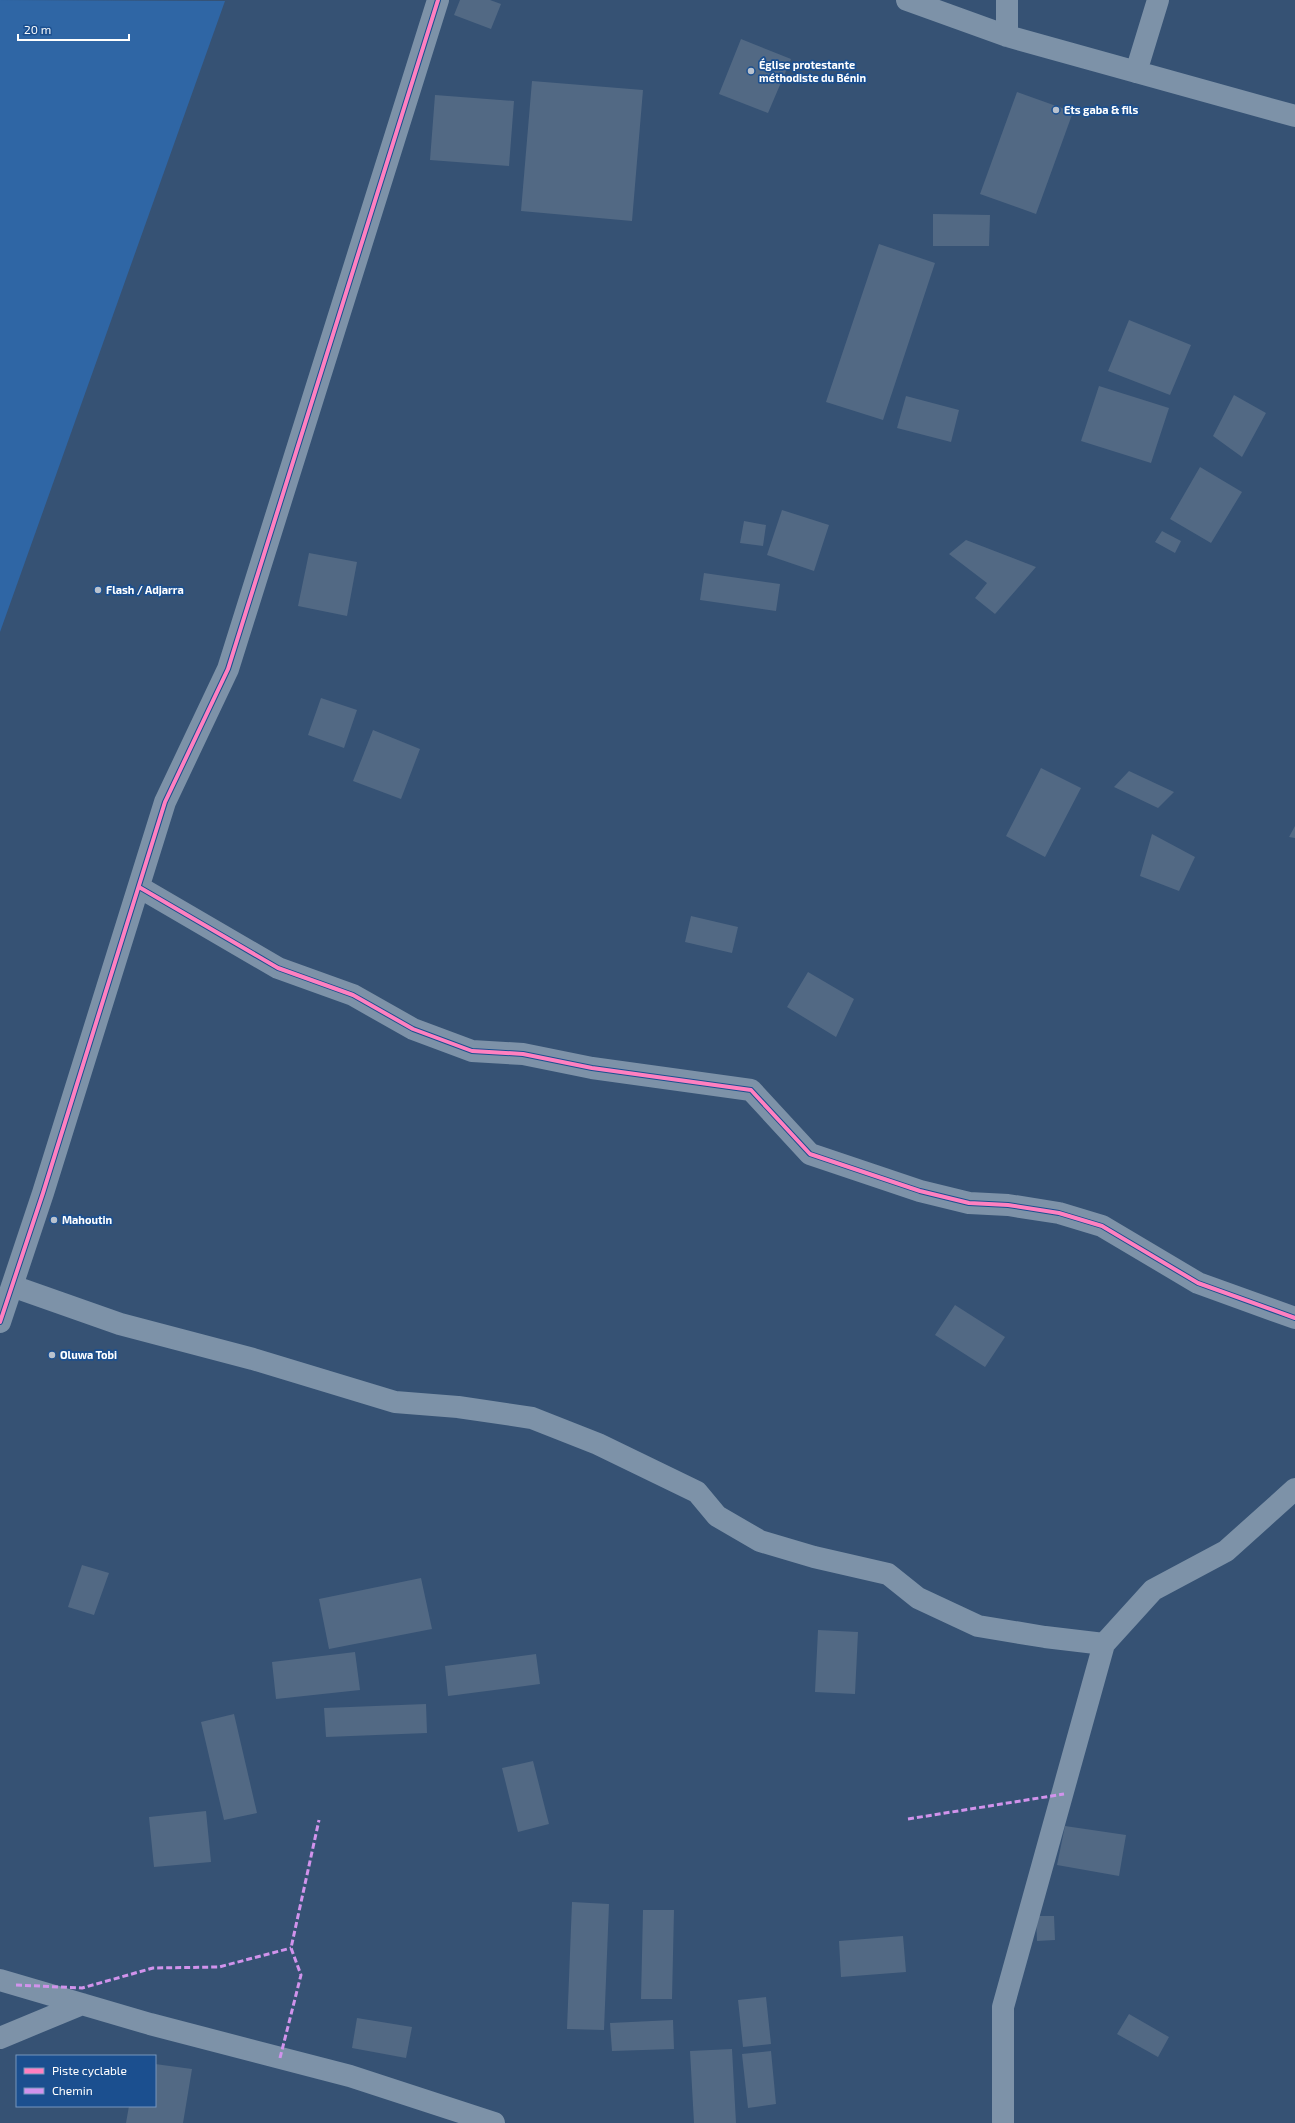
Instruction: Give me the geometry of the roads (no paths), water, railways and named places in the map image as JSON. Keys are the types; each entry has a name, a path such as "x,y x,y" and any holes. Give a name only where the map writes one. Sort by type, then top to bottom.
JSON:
{"street":[{"path":"0,1322 165,802 228,669 438,0"},
{"path":"907,0 1007,36 1295,116"},
{"path":"1007,0 1007,36"},
{"path":"1136,72 1158,0"},
{"path":"139,887 278,968 353,995 412,1029 472,1051 523,1054 592,1068 751,1090 810,1154 920,1191 962,1201 1059,1213 1102,1226 1198,1283 1295,1318"},
{"path":"12,1286 120,1324 253,1359 395,1402 458,1407 532,1418 598,1444 697,1492 718,1516 760,1541 814,1557 888,1574 918,1598 978,1626 1046,1637 1104,1644"},
{"path":"1002,2123 1003,2007 1104,1644 1153,1590 1226,1551 1295,1489"},
{"path":"0,1980 82,2004 350,2076 494,2123"},
{"path":"0,2038 82,2004"}],"place":[{"name":"Église protestante méthodiste du Bénin","path":"751,71"},
{"name":"Ets gaba & fils","path":"1056,110"},
{"name":"Flash / Adjarra","path":"98,590"},
{"name":"Mahoutin","path":"54,1220"},
{"name":"Oluwa Tobi","path":"52,1355"}]}
